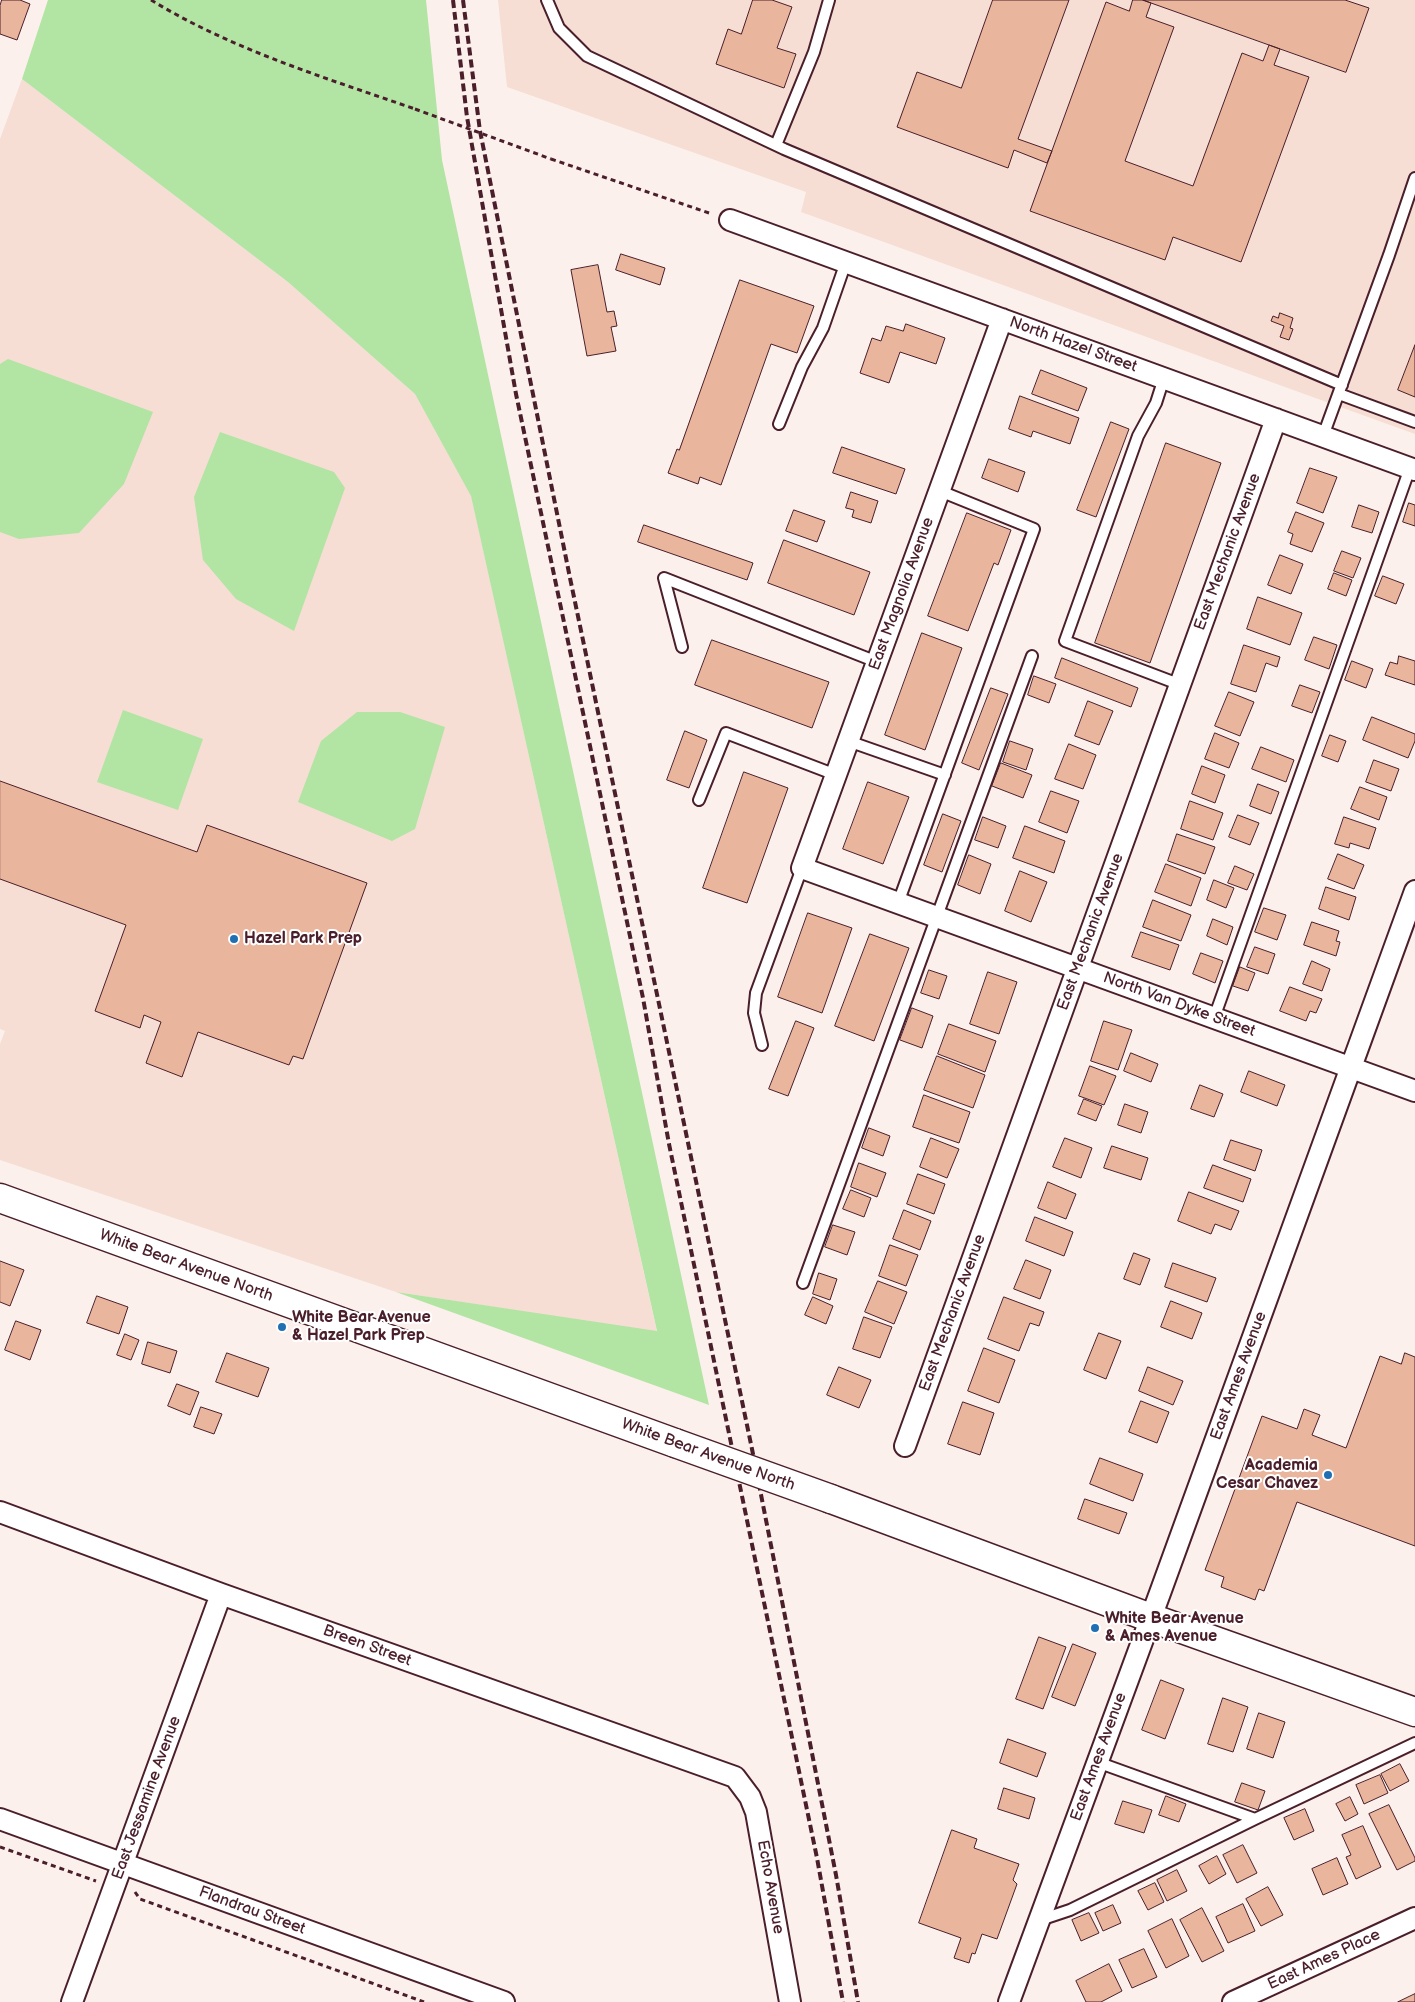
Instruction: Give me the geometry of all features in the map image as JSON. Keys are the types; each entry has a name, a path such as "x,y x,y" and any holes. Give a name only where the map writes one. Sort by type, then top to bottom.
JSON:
{"main road":[{"name":"White Bear Avenue North","path":"0,1198 831,1499 1151,1618 1415,1712"}],"street":[{"name":"North Hazel Street","path":"730,220 1412,469"},
{"name":"East Magnolia Avenue","path":"802,868 1002,320"},
{"name":"East Mechanic Avenue","path":"905,1446 1276,419"},
{"name":"North Van Dyke Street","path":"802,868 1415,1091"},
{"name":"East Ames Avenue","path":"1009,2002 1151,1618 1415,891"},
{"name":"Breen Street","path":"0,1512 221,1594 735,1777"},
{"name":"East Jessamine Avenue","path":"72,2002 221,1594"},
{"name":"Echo Avenue","path":"735,1777 750,1797 756,1812 790,2002"},
{"name":"Flandrau Street","path":"0,1820 504,2002"},
{"name":"East Ames Place","path":"1233,2002 1415,1918"}],"lane":[{"path":"547,0 559,28 587,56 776,145 1415,422"},
{"path":"776,145 814,52 828,0"},
{"path":"1323,436 1415,178"},
{"path":"779,424 802,367 823,328 846,262"},
{"path":"1164,378 1156,403 1138,436 1065,641 1181,685"},
{"path":"1214,1018 1412,469"},
{"path":"898,903 1034,529 940,491"},
{"path":"682,647 664,578 877,662"},
{"path":"803,1283 1032,656"},
{"path":"699,800 726,733 836,775"},
{"path":"848,741 945,775"},
{"path":"762,1045 754,1013 756,993 802,868"},
{"path":"1040,1920 1070,1910 1415,1743"},
{"path":"1097,1762 1255,1819"}],"path":[{"path":"151,0 184,20 273,59 551,159 730,220"},
{"path":"0,1847 95,1881 100,1878"},
{"path":"135,1892 140,1899 424,2002"}],"shaded area":[{"path":"498,0 1415,0 1415,434 801,212 806,192 507,87"},
{"path":"22,79 288,282 415,394 471,495 657,1332 396,1292 0,1160 0,1044 5,1031 0,1029 0,139"}],"green space":[{"path":"48,0 426,0 442,160 709,1405 396,1292 657,1331 471,496 415,394 288,282 22,79"},
{"path":"8,359 153,412 124,484 79,533 19,539 0,532 0,364"},
{"path":"220,432 334,472 345,488 294,631 236,599 203,560 194,497"},
{"path":"123,710 203,739 178,810 97,782"},
{"path":"357,712 400,712 445,727 415,829 392,841 298,802 321,741"}],"building":[{"path":"2,0 20,0 30,4 17,40 0,34 0,6"},
{"path":"753,0 772,0 792,7 777,48 796,54 784,88 716,64 728,29 741,34"},
{"path":"993,0 1069,0 1018,139 1052,151 1047,163 1014,150 1008,168 897,127 917,72 961,88"},
{"path":"1133,0 1143,0 1151,3 1146,17 1174,27 1125,161 1193,186 1242,53 1263,61 1269,45 1280,49 1274,65 1309,77 1241,262 1173,237 1165,260 1030,211 1106,2 1129,11"},
{"path":"1143,0 1345,0 1369,8 1346,72"},
{"path":"621,254 665,268 660,285 616,270"},
{"path":"598,265 607,312 614,311 617,326 611,327 616,351 587,356 571,270"},
{"path":"740,280 814,306 797,353 771,344 721,485 700,477 698,484 668,473 677,449 679,450"},
{"path":"1280,313 1293,318 1290,328 1293,329 1289,340 1280,337 1284,326 1271,321 1273,316 1278,318"},
{"path":"906,324 945,338 936,364 900,352 889,383 860,373 872,338 881,341 886,326 903,331"},
{"path":"1415,345 1415,397 1398,390"},
{"path":"1041,370 1087,388 1078,411 1032,394"},
{"path":"1020,396 1079,418 1070,444 1033,431 1031,437 1009,429"},
{"path":"1111,422 1129,429 1096,517 1077,510"},
{"path":"1166,443 1221,463 1150,663 1095,643"},
{"path":"842,447 905,469 896,494 833,473"},
{"path":"989,459 1025,472 1018,492 982,478"},
{"path":"1310,468 1337,477 1323,513 1297,503"},
{"path":"851,492 878,501 871,523 852,517 854,510 846,508"},
{"path":"1409,503 1415,505 1415,526 1403,522"},
{"path":"1359,505 1379,512 1372,533 1352,527"},
{"path":"794,510 825,521 817,542 786,531"},
{"path":"1296,512 1324,523 1312,552 1290,544 1293,534 1288,532"},
{"path":"967,513 1011,530 998,565 994,563 968,631 928,616"},
{"path":"644,525 753,563 747,580 638,542"},
{"path":"784,540 870,572 854,615 768,583"},
{"path":"1342,551 1361,558 1353,578 1334,571"},
{"path":"1280,555 1303,564 1291,594 1268,585"},
{"path":"1334,573 1352,580 1346,596 1328,589"},
{"path":"1383,576 1404,584 1396,604 1375,596"},
{"path":"1258,597 1302,613 1290,645 1247,629"},
{"path":"922,633 962,648 925,750 885,735"},
{"path":"1314,637 1337,645 1329,669 1305,660"},
{"path":"712,640 829,682 812,728 695,685"},
{"path":"1244,645 1280,657 1277,667 1266,663 1256,692 1231,684"},
{"path":"1399,656 1415,661 1415,685 1385,675 1390,662 1397,664"},
{"path":"1062,658 1138,688 1131,707 1055,678"},
{"path":"1352,661 1373,669 1366,688 1345,680"},
{"path":"1034,676 1056,684 1049,703 1028,695"},
{"path":"1300,685 1320,692 1312,713 1292,706"},
{"path":"991,688 1008,694 979,770 962,763"},
{"path":"1229,692 1254,702 1240,736 1215,726"},
{"path":"1088,701 1113,711 1099,745 1075,736"},
{"path":"1372,717 1415,734 1415,741 1408,758 1363,740"},
{"path":"685,731 707,740 689,788 667,780"},
{"path":"1215,733 1239,743 1229,768 1205,759"},
{"path":"1330,735 1346,741 1338,762 1322,756"},
{"path":"1010,741 1033,749 1026,770 1003,762"},
{"path":"1069,744 1096,755 1083,789 1055,779"},
{"path":"1261,747 1294,760 1286,782 1252,769"},
{"path":"1374,760 1399,769 1391,791 1366,782"},
{"path":"1001,763 1032,775 1023,798 992,786"},
{"path":"1202,766 1225,775 1215,803 1192,794"},
{"path":"744,772 788,788 747,903 703,888"},
{"name":"Hazel Park Prep","path":"0,781 197,852 207,825 367,883 303,1059 293,1056 289,1065 198,1032 182,1077 146,1063 161,1022 144,1015 140,1028 95,1011 126,925 0,879"},
{"path":"868,782 909,797 883,864 843,849"},
{"path":"1258,784 1279,792 1271,814 1250,806"},
{"path":"1360,787 1387,797 1379,820 1351,809"},
{"path":"1051,791 1079,801 1067,833 1039,822"},
{"path":"1190,801 1223,813 1213,840 1181,829"},
{"path":"943,814 961,821 942,872 924,865"},
{"path":"1238,815 1259,823 1250,845 1229,837"},
{"path":"983,817 1006,826 998,848 975,840"},
{"path":"1344,817 1376,828 1369,849 1350,843 1349,848 1335,844"},
{"path":"1025,826 1065,841 1054,873 1013,858"},
{"path":"1177,834 1215,847 1205,874 1168,861"},
{"path":"1338,854 1364,865 1354,889 1328,879"},
{"path":"969,855 991,864 980,894 958,885"},
{"path":"1166,864 1201,878 1191,906 1155,892"},
{"path":"1235,866 1254,874 1247,890 1228,883"},
{"path":"1020,871 1047,882 1031,922 1005,911"},
{"path":"1214,880 1234,888 1226,908 1207,900"},
{"path":"1326,887 1356,897 1349,920 1319,909"},
{"path":"1153,900 1191,915 1181,941 1143,927"},
{"path":"1264,908 1286,915 1277,940 1255,932"},
{"path":"808,913 852,928 822,1013 778,997"},
{"path":"1213,919 1233,927 1227,945 1207,936"},
{"path":"1312,922 1339,931 1336,941 1340,942 1336,956 1304,945"},
{"path":"1141,932 1179,945 1170,970 1132,957"},
{"path":"870,934 909,948 874,1041 835,1026"},
{"path":"1255,947 1275,954 1268,974 1247,967"},
{"path":"1201,953 1223,961 1215,983 1193,974"},
{"path":"1312,961 1330,969 1322,991 1303,984"},
{"path":"1240,967 1255,973 1248,991 1233,986"},
{"path":"929,970 947,976 939,999 921,993"},
{"path":"988,972 1017,982 999,1034 970,1024"},
{"path":"1290,987 1322,999 1316,1013 1310,1011 1306,1021 1280,1011"},
{"path":"912,1008 933,1016 922,1048 900,1040"},
{"path":"796,1021 814,1028 788,1096 769,1089"},
{"path":"1104,1021 1132,1030 1118,1070 1091,1061"},
{"path":"949,1024 996,1041 985,1072 938,1054"},
{"path":"1131,1053 1158,1064 1151,1082 1124,1071"},
{"path":"937,1056 985,1075 973,1108 924,1090"},
{"path":"1090,1066 1116,1076 1104,1105 1079,1096"},
{"path":"1249,1071 1285,1085 1277,1106 1241,1092"},
{"path":"1200,1085 1223,1094 1214,1117 1191,1109"},
{"path":"924,1095 970,1112 959,1143 913,1127"},
{"path":"1084,1099 1102,1106 1096,1121 1078,1114"},
{"path":"1125,1104 1148,1112 1141,1133 1118,1125"},
{"path":"869,1128 890,1136 883,1156 862,1148"},
{"path":"931,1138 959,1149 947,1178 920,1167"},
{"path":"1065,1138 1092,1148 1081,1178 1053,1167"},
{"path":"1231,1140 1262,1150 1255,1171 1224,1160"},
{"path":"1112,1146 1148,1158 1141,1180 1104,1168"},
{"path":"859,1163 886,1173 877,1197 851,1187"},
{"path":"1213,1165 1251,1179 1243,1202 1204,1188"},
{"path":"918,1174 945,1184 934,1214 907,1204"},
{"path":"1048,1182 1076,1194 1066,1219 1038,1208"},
{"path":"851,1190 871,1198 864,1217 843,1209"},
{"path":"1189,1192 1239,1211 1231,1230 1215,1224 1211,1234 1178,1221"},
{"path":"904,1210 931,1221 920,1250 893,1239"},
{"path":"1035,1217 1073,1232 1064,1256 1026,1241"},
{"path":"833,1225 855,1232 847,1255 825,1247"},
{"path":"890,1245 918,1255 906,1286 879,1276"},
{"path":"1134,1253 1150,1259 1140,1285 1124,1279"},
{"path":"1026,1260 1051,1270 1040,1299 1014,1289"},
{"path":"0,1261 24,1270 10,1306 0,1302"},
{"path":"1173,1263 1216,1278 1207,1302 1165,1287"},
{"path":"819,1273 837,1279 830,1300 813,1294"},
{"path":"878,1281 907,1292 894,1324 865,1312"},
{"path":"97,1296 128,1307 119,1334 87,1323"},
{"path":"813,1297 833,1306 826,1324 805,1315"},
{"path":"1004,1297 1044,1312 1039,1326 1030,1323 1019,1351 988,1339"},
{"path":"1171,1301 1202,1313 1192,1339 1161,1327"},
{"path":"864,1317 892,1327 880,1358 853,1349"},
{"path":"16,1321 41,1330 30,1360 5,1350"},
{"path":"1099,1333 1121,1341 1106,1379 1084,1370"},
{"path":"125,1334 139,1340 131,1360 117,1355"},
{"path":"148,1342 177,1351 170,1373 142,1364"},
{"path":"984,1348 1015,1360 999,1403 968,1391"},
{"path":"227,1353 269,1368 258,1397 216,1382"},
{"name":"Academia Cesar Chavez","path":"1405,1353 1415,1357 1415,1546 1297,1502 1264,1591 1259,1589 1255,1600 1221,1587 1224,1577 1205,1570 1262,1416 1297,1429 1304,1409 1320,1415 1312,1435 1346,1448 1380,1356 1401,1364"},
{"path":"839,1367 871,1380 859,1408 827,1395"},
{"path":"1148,1367 1183,1381 1173,1405 1139,1391"},
{"path":"177,1384 199,1392 190,1415 168,1406"},
{"path":"1141,1401 1169,1412 1157,1443 1129,1432"},
{"path":"963,1402 994,1413 980,1455 948,1444"},
{"path":"201,1407 222,1414 214,1434 194,1427"},
{"path":"1100,1458 1143,1474 1133,1501 1090,1484"},
{"path":"1085,1499 1127,1513 1119,1534 1078,1519"},
{"path":"1039,1637 1066,1647 1043,1709 1016,1699"},
{"path":"1073,1644 1096,1653 1075,1706 1052,1697"},
{"path":"1161,1680 1184,1689 1165,1739 1142,1730"},
{"path":"1223,1698 1248,1707 1233,1752 1208,1744"},
{"path":"1259,1713 1285,1722 1273,1758 1247,1749"},
{"path":"1008,1739 1046,1753 1037,1777 1000,1763"},
{"path":"1400,1764 1409,1781 1390,1791 1381,1774"},
{"path":"1380,1775 1388,1793 1364,1804 1356,1785"},
{"path":"1242,1783 1265,1791 1258,1810 1235,1802"},
{"path":"1004,1788 1035,1798 1029,1819 998,1809"},
{"path":"1166,1796 1186,1804 1179,1822 1159,1815"},
{"path":"1350,1797 1358,1814 1345,1821 1336,1804"},
{"path":"1123,1801 1152,1810 1144,1833 1115,1824"},
{"path":"1389,1805 1415,1858 1415,1861 1397,1870 1369,1814"},
{"path":"1305,1809 1314,1831 1294,1840 1284,1818"},
{"path":"1363,1826 1381,1867 1356,1879 1346,1857 1351,1855 1342,1835"},
{"path":"952,1830 977,1839 974,1848 1019,1864 1013,1880 1017,1884 997,1939 982,1934 975,1954 972,1953 969,1963 954,1958 961,1938 919,1923"},
{"path":"1243,1845 1257,1873 1237,1883 1223,1855"},
{"path":"1217,1856 1226,1874 1209,1884 1199,1866"},
{"path":"1337,1858 1348,1884 1323,1895 1312,1869"},
{"path":"1177,1870 1187,1891 1167,1901 1157,1880"},
{"path":"1155,1883 1164,1902 1148,1910 1138,1891"},
{"path":"1268,1887 1283,1915 1261,1926 1246,1899"},
{"path":"1243,1904 1255,1931 1228,1943 1216,1917"},
{"path":"1113,1905 1121,1923 1103,1931 1095,1913"},
{"path":"1202,1908 1224,1951 1202,1962 1180,1920"},
{"path":"1089,1913 1099,1933 1081,1941 1072,1920"},
{"path":"1172,1919 1189,1956 1166,1968 1148,1931"},
{"path":"1144,1949 1157,1977 1132,1988 1119,1960"},
{"path":"1109,1964 1122,1991 1101,2002 1086,2002 1076,1981"},
{"path":"1415,1994 1415,2002 1398,2002"}],"railway":[{"path":"453,0 467,117 516,394 643,998 669,1144 817,1858 843,2002"},
{"path":"463,0 480,131 570,578 752,1449 836,1875 858,2002"}],"place":[{"name":"Hazel Park Prep","path":"234,939"},
{"name":"White Bear Avenue & Hazel Park Prep","path":"282,1327"},
{"name":"Academia Cesar Chavez","path":"1328,1475"},
{"name":"White Bear Avenue & Ames Avenue","path":"1095,1628"}]}
